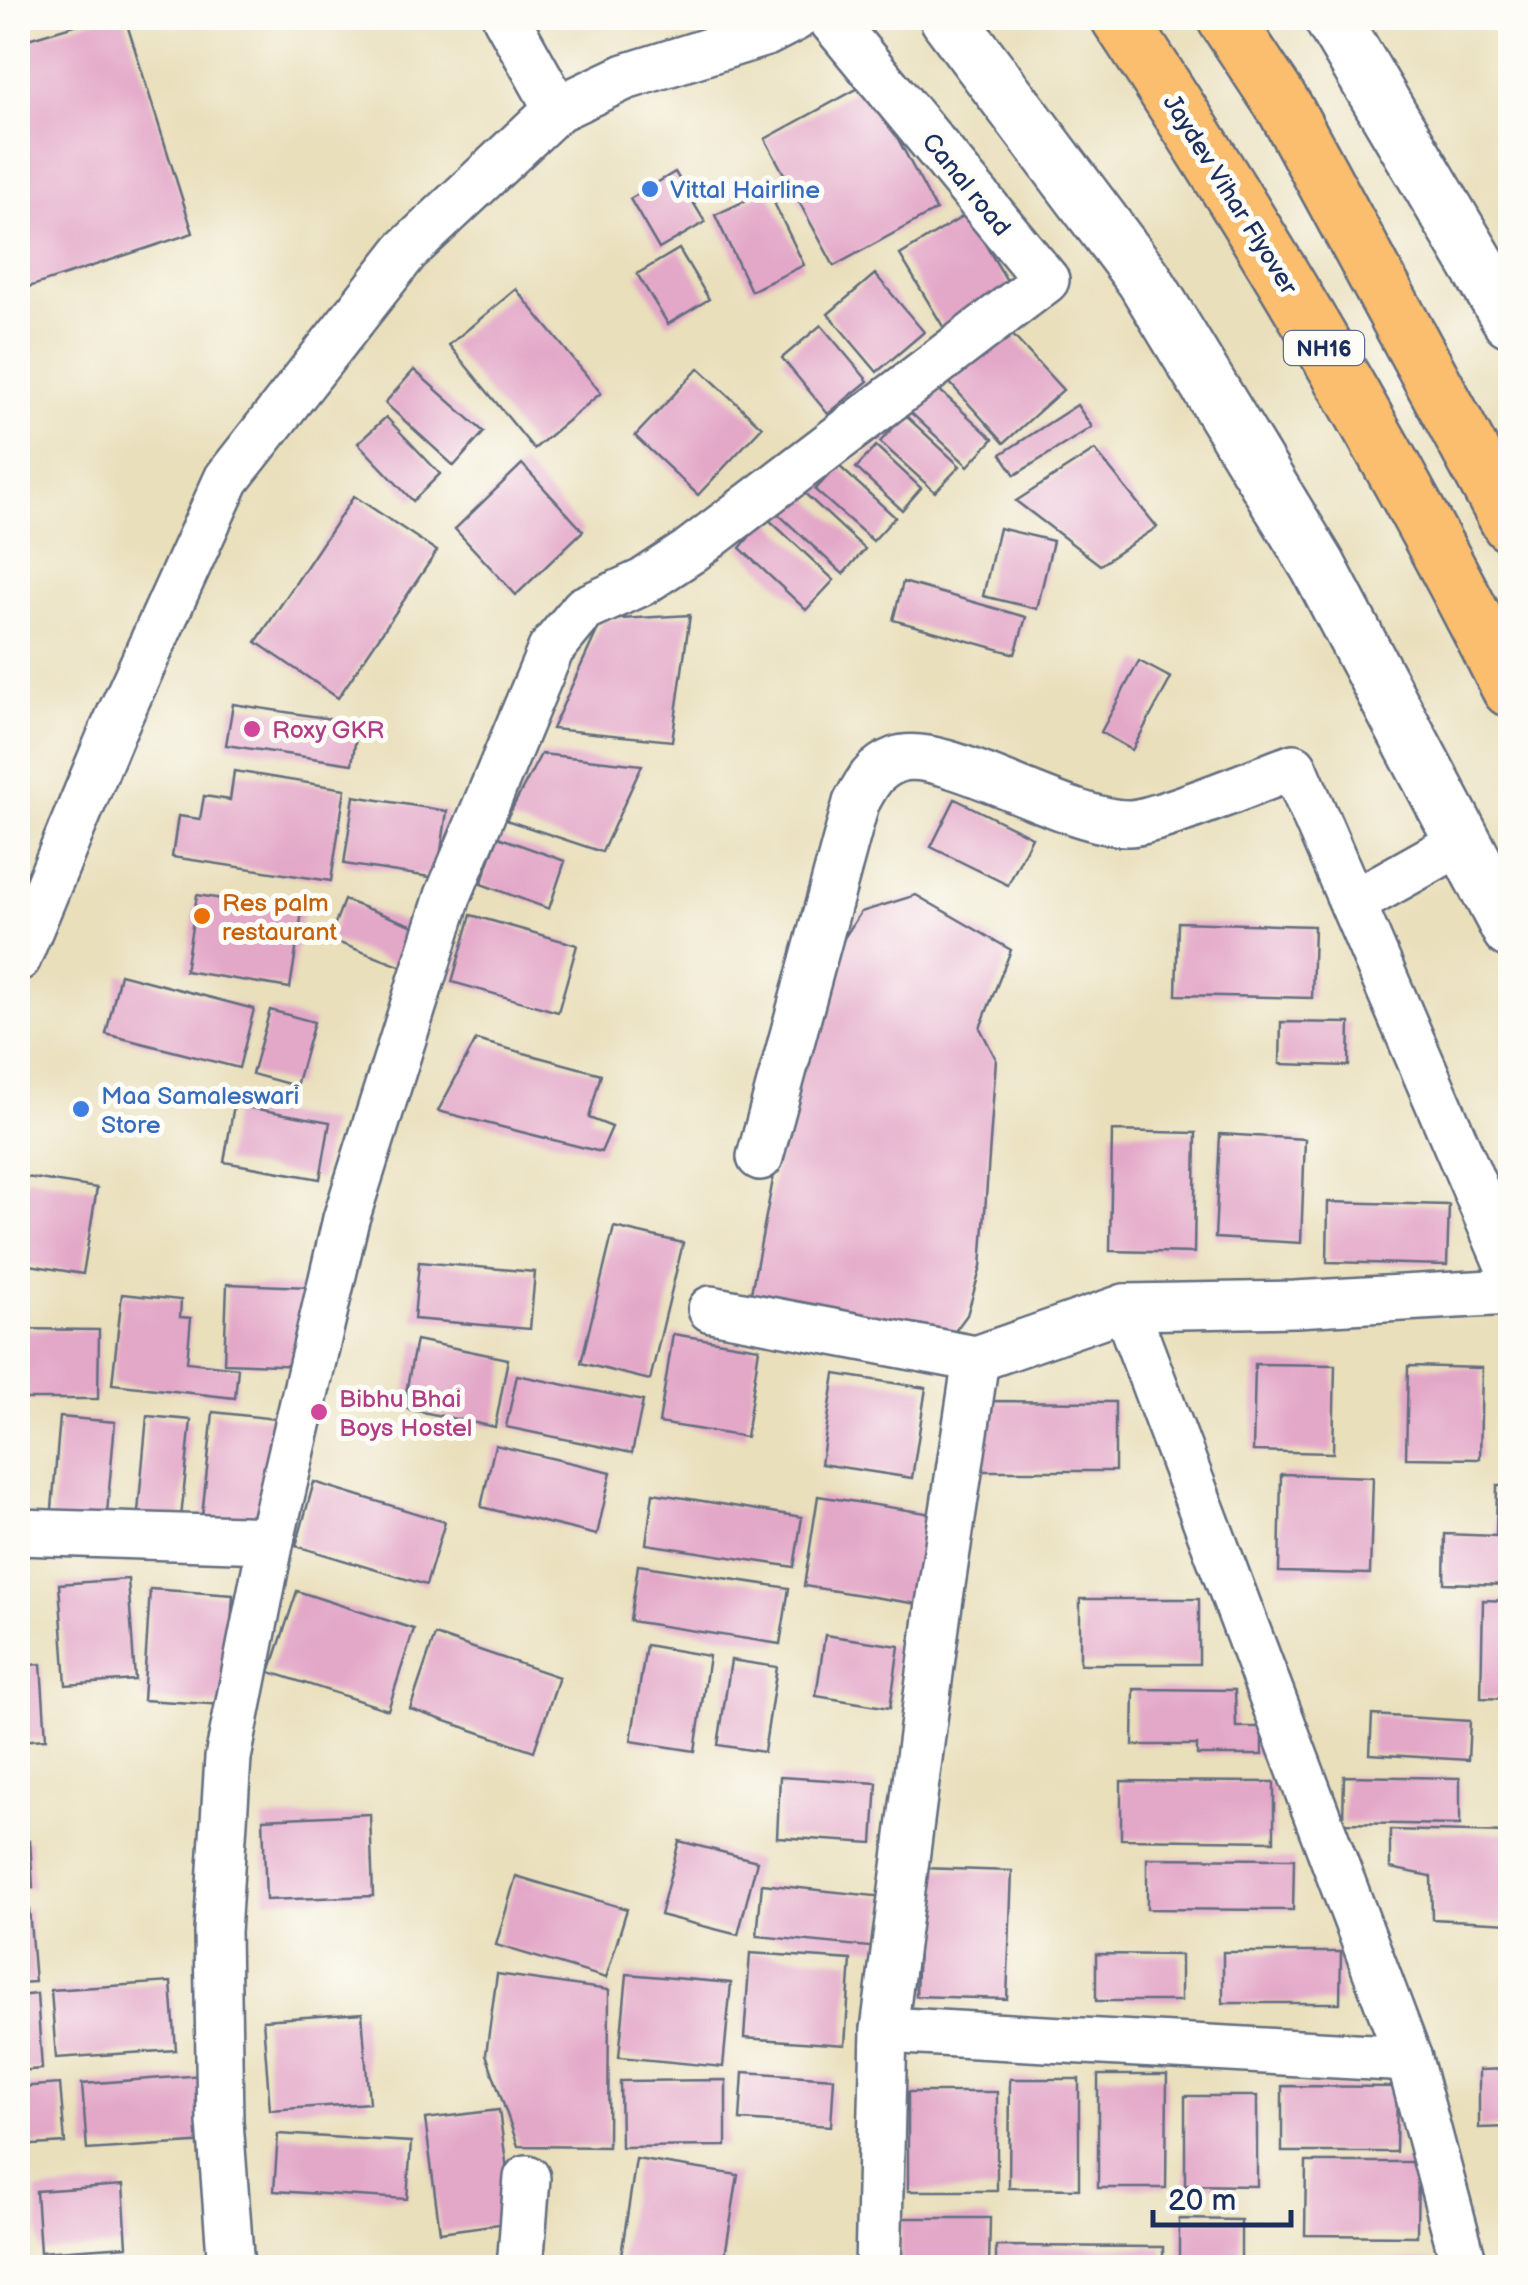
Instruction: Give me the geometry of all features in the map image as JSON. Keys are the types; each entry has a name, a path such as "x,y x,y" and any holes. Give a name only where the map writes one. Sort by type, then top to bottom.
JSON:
{"highway":[{"name":"Jaydev Vihar Flyover","path":"1119,18 1236,195 1440,550 1510,689"},
{"name":"NH16","path":"1226,18 1286,110 1510,524"}],"street":[{"path":"506,18 558,109"},
{"name":"Canal road","path":"271,1540 352,1200 448,896 550,649 584,608 643,582 688,552 1046,280 830,18"},
{"path":"948,18 1144,280 1318,566 1466,840 1510,930"},
{"path":"1332,18 1510,320"},
{"path":"18,958 112,732 227,479 406,251 558,109 626,77 780,25"},
{"path":"760,1157 856,803 871,775 898,758 936,759 1090,819 1132,823 1294,767 1510,1270"},
{"path":"1353,904 1466,840"},
{"path":"712,1309 976,1360 1125,1307 1295,1304 1510,1292"},
{"path":"1125,1307 1409,2059 1465,2268"},
{"path":"878,2268 884,2030 938,1611 976,1360"},
{"path":"18,1532 271,1540 228,1758 217,1932 220,2122 231,2268"},
{"path":"884,2030 1409,2059"},
{"path":"520,2268 527,2178"}],"building":[{"path":"98,18 125,18 193,233 29,287 18,248 18,42"},
{"path":"868,83 936,210 834,266 765,139"},
{"path":"675,172 705,222 659,249 630,199"},
{"path":"768,190 804,265 751,291 715,215"},
{"path":"967,214 1012,289 945,330 900,255"},
{"path":"679,249 709,299 668,324 637,274"},
{"path":"875,274 924,332 877,372 828,314"},
{"path":"516,289 601,393 534,449 449,345"},
{"path":"821,325 868,381 828,414 782,358"},
{"path":"1008,330 1063,390 1004,443 950,383"},
{"path":"699,368 762,427 698,495 635,436"},
{"path":"414,370 484,432 454,466 385,403"},
{"path":"935,386 993,439 968,466 910,412"},
{"path":"1077,405 1092,427 1015,475 1001,454"},
{"path":"905,415 960,466 935,492 880,442"},
{"path":"386,417 440,474 413,501 358,443"},
{"path":"876,446 921,488 902,510 856,468"},
{"path":"1095,450 1157,527 1100,565 1016,501"},
{"path":"522,464 583,531 516,595 455,529"},
{"path":"838,465 895,517 873,541 815,490"},
{"path":"799,488 865,549 843,574 777,513"},
{"path":"354,496 437,551 338,698 256,642"},
{"path":"766,517 834,580 806,610 740,548"},
{"path":"999,528 1053,541 1037,609 983,596"},
{"path":"903,582 1026,617 1015,654 893,620"},
{"path":"690,615 672,741 552,729 602,620"},
{"path":"1139,661 1171,678 1132,750 1101,732"},
{"path":"233,704 358,723 352,764 226,745"},
{"path":"541,754 642,765 602,852 506,820"},
{"path":"234,771 345,789 331,881 172,857 178,816 200,819 204,796 230,800"},
{"path":"354,796 447,811 437,878 344,864"},
{"path":"955,799 1032,837 1008,885 931,847"},
{"path":"498,837 565,861 549,909 481,884"},
{"path":"197,895 302,912 290,988 185,971"},
{"path":"916,895 1011,950 980,1028 996,1059 981,1267 967,1315 942,1349 751,1293 810,990 861,912"},
{"path":"344,900 417,927 402,967 329,939"},
{"path":"471,915 577,945 558,1012 452,982"},
{"path":"1178,922 1314,926 1312,998 1176,995"},
{"path":"120,974 254,1009 239,1068 106,1034"},
{"path":"270,1010 314,1022 296,1086 252,1074"},
{"path":"1281,1022 1350,1023 1349,1066 1280,1064"},
{"path":"476,1040 601,1074 589,1118 612,1127 601,1152 438,1111"},
{"path":"234,1105 330,1122 320,1179 224,1162"},
{"path":"1112,1131 1196,1133 1194,1253 1110,1251"},
{"path":"1220,1134 1305,1139 1301,1243 1215,1238"},
{"path":"26,1177 97,1188 83,1274 18,1263"},
{"path":"1328,1202 1449,1205 1447,1265 1327,1262"},
{"path":"614,1227 683,1243 650,1380 581,1363"},
{"path":"419,1262 535,1272 530,1329 414,1319"},
{"path":"227,1284 310,1287 306,1366 224,1363"},
{"path":"122,1294 181,1300 180,1317 191,1318 187,1362 238,1368 235,1398 112,1384"},
{"path":"18,1329 99,1330 98,1399 18,1399"},
{"path":"673,1334 759,1348 746,1437 659,1423"},
{"path":"416,1340 508,1359 495,1427 403,1408"},
{"path":"1255,1364 1335,1365 1333,1453 1253,1451"},
{"path":"1408,1366 1482,1368 1480,1459 1406,1458"},
{"path":"835,1374 926,1388 912,1478 821,1464"},
{"path":"517,1375 643,1401 632,1453 506,1427"},
{"path":"981,1401 1115,1402 1115,1471 981,1471"},
{"path":"213,1412 276,1419 264,1533 201,1526"},
{"path":"147,1416 191,1420 180,1528 137,1523"},
{"path":"60,1417 115,1422 106,1525 51,1520"},
{"path":"495,1445 611,1472 597,1535 481,1507"},
{"path":"1281,1474 1373,1477 1370,1574 1279,1572"},
{"path":"314,1482 445,1522 426,1585 296,1546"},
{"path":"1497,1485 1510,1485 1510,1585 1444,1583 1445,1534 1496,1536"},
{"path":"653,1493 802,1517 794,1567 646,1544"},
{"path":"818,1496 939,1515 924,1605 804,1586"},
{"path":"638,1565 789,1588 780,1644 630,1621"},
{"path":"128,1579 135,1680 66,1685 59,1584"},
{"path":"150,1589 233,1595 226,1705 143,1700"},
{"path":"297,1591 414,1629 388,1710 270,1672"},
{"path":"1080,1599 1199,1599 1199,1664 1080,1664"},
{"path":"1483,1600 1510,1601 1510,1699 1481,1698"},
{"path":"435,1635 559,1677 534,1751 410,1709"},
{"path":"825,1635 899,1646 890,1708 816,1696"},
{"path":"646,1645 709,1656 695,1751 631,1741"},
{"path":"731,1660 777,1667 764,1752 718,1745"},
{"path":"41,1664 46,1739 18,1741 18,1666"},
{"path":"1134,1689 1235,1690 1236,1727 1262,1727 1262,1755 1197,1755 1197,1745 1133,1745"},
{"path":"1372,1715 1470,1721 1468,1760 1370,1754"},
{"path":"1344,1776 1460,1778 1460,1825 1343,1823"},
{"path":"780,1777 877,1783 873,1843 777,1837"},
{"path":"1121,1781 1274,1782 1274,1841 1121,1839"},
{"path":"370,1814 373,1896 266,1900 263,1819"},
{"path":"1390,1830 1510,1833 1510,1923 1432,1919 1431,1876 1390,1868"},
{"path":"30,1841 33,1888 18,1889 18,1842"},
{"path":"679,1841 757,1861 738,1935 660,1915"},
{"path":"1147,1858 1294,1859 1293,1910 1147,1909"},
{"path":"921,1868 1012,1871 1007,1999 916,1996"},
{"path":"516,1876 627,1909 606,1978 496,1945"},
{"path":"762,1884 885,1897 879,1948 757,1936"},
{"path":"29,1909 35,1982 18,1983 18,1910"},
{"path":"1223,1952 1341,1952 1340,2003 1223,2003"},
{"path":"750,1953 851,1960 845,2045 744,2038"},
{"path":"1096,1954 1181,1955 1181,2001 1096,2001"},
{"path":"497,1974 609,1990 608,2147 518,2146 486,2054"},
{"path":"627,1974 731,1983 723,2067 619,2057"},
{"path":"171,1982 176,2050 56,2058 51,1990"},
{"path":"37,1994 42,2069 18,2071 18,1996"},
{"path":"362,2013 369,2103 270,2110 263,2020"},
{"path":"1510,2069 1510,2127 1479,2128 1479,2070"},
{"path":"743,2072 834,2078 831,2126 740,2120"},
{"path":"203,2075 208,2142 87,2150 82,2084"},
{"path":"1098,2075 1167,2075 1166,2188 1098,2188"},
{"path":"1010,2079 1079,2079 1079,2189 1009,2188"},
{"path":"726,2080 726,2146 621,2147 620,2081"},
{"path":"60,2084 65,2143 18,2146 18,2087"},
{"path":"1282,2086 1397,2087 1396,2152 1282,2152"},
{"path":"908,2092 997,2092 997,2191 908,2191"},
{"path":"1185,2096 1257,2096 1257,2186 1185,2185"},
{"path":"499,2110 514,2222 440,2232 425,2119"},
{"path":"278,2134 411,2142 407,2199 274,2191"},
{"path":"636,2159 738,2175 723,2268 619,2268"},
{"path":"1306,2162 1418,2162 1417,2236 1305,2235"},
{"path":"123,2185 127,2246 40,2252 36,2191"},
{"path":"901,2218 990,2218 989,2268 900,2268"},
{"path":"1179,2219 1241,2220 1241,2268 1179,2268"},
{"path":"996,2246 1163,2247 1163,2268 996,2268"},
{"path":"1317,2260 1434,2261 1434,2268 1317,2268"}],"place":[{"name":"Vittal Hairline","path":"650,189"},
{"name":"Roxy GKR","path":"252,729"},
{"name":"Res palm restaurant","path":"202,916"},
{"name":"Maa Samaleswari Store","path":"81,1109"},
{"name":"Bibhu Bhai Boys Hostel","path":"319,1412"}]}
